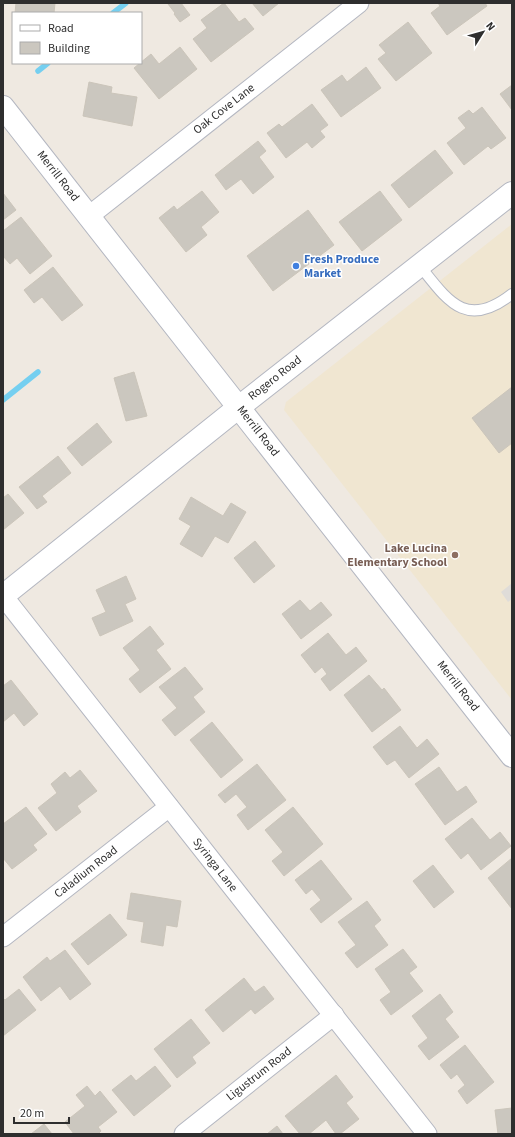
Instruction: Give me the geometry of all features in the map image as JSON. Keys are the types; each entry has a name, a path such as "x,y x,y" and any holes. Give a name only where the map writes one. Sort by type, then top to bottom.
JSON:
{"main road":[{"name":"Merrill Road","path":"3,107 512,756"},
{"name":"Rogero Road","path":"3,596 239,407 512,193"}],"street":[{"name":"Oak Cove Lane","path":"89,216 359,3"},
{"name":"Syringa Lane","path":"3,596 427,1134"},
{"name":"Caladium Road","path":"3,937 169,807"},
{"name":"Ligustrum Road","path":"184,1134 334,1015"}],"lane":[{"path":"420,266 449,301 465,309 480,311 493,308 512,294"}],"shaded area":[{"name":"Lake Lucina Elementary School","path":"512,224 512,700 284,410 286,402"},
{"path":"512,583 512,599 508,602 501,592"}],"building":[{"path":"16,3 55,3 54,12 15,12"},
{"path":"181,3 190,15 180,22 168,4"},
{"path":"224,3 239,22 245,18 254,29 211,62 193,39 207,28 201,20"},
{"path":"252,3 279,3 263,16"},
{"path":"438,3 485,3 487,6 447,35 431,13 440,6"},
{"path":"408,22 432,53 396,81 378,59 386,53 379,45"},
{"path":"180,47 197,69 159,99 134,68 139,64 142,64 142,61 151,54 159,64"},
{"path":"366,67 381,88 341,117 321,90 342,75 347,82"},
{"path":"89,82 112,87 111,93 137,97 132,126 83,116"},
{"path":"512,85 512,110 500,94"},
{"path":"312,104 328,125 320,131 325,137 312,148 307,142 286,158 267,133 279,124 282,127"},
{"path":"482,107 506,138 491,149 488,146 464,165 447,143 466,128 458,118 469,110 473,114"},
{"path":"258,141 266,151 259,157 274,177 253,194 241,179 226,190 215,175"},
{"path":"435,150 453,173 409,208 391,185"},
{"path":"202,191 219,212 201,227 207,235 186,252 159,218 174,206 177,210"},
{"path":"380,191 402,220 362,251 339,222"},
{"path":"3,193 16,210 3,220"},
{"path":"308,210 334,245 273,291 247,256"},
{"path":"21,217 52,256 30,274 17,258 10,264 3,256 3,231"},
{"path":"53,267 83,305 62,321 42,297 34,303 24,290"},
{"path":"134,372 147,416 126,421 114,378"},
{"path":"512,387 512,443 499,453 472,418"},
{"path":"97,423 112,442 82,466 67,448"},
{"path":"58,456 71,473 42,496 47,502 37,509 19,487"},
{"path":"8,494 24,513 3,530 3,498"},
{"path":"191,497 223,516 231,503 246,512 228,543 215,536 202,557 180,544 191,526 179,519"},
{"path":"255,541 275,566 254,583 234,558"},
{"path":"126,576 136,599 125,604 133,621 100,636 92,618 106,612 96,590"},
{"path":"300,600 310,611 321,602 332,615 301,639 282,614"},
{"path":"150,626 164,644 156,650 171,669 140,693 129,679 140,670 123,648"},
{"path":"328,633 346,655 356,647 367,661 330,691 321,679 327,674 322,667 315,673 301,655"},
{"path":"185,667 203,689 193,697 205,712 175,736 162,720 177,708 159,687"},
{"path":"369,675 382,690 384,688 401,710 372,732 344,695"},
{"path":"11,680 38,714 24,726 14,713 3,722 3,686"},
{"path":"212,722 243,760 221,778 190,740"},
{"path":"400,726 417,748 427,739 439,754 409,778 395,760 387,765 373,747"},
{"path":"257,764 286,800 248,830 237,815 247,807 236,794 225,803 218,795"},
{"path":"439,767 457,792 466,786 477,802 445,825 415,784"},
{"path":"80,770 97,791 77,806 81,812 56,831 38,808 57,793 51,784 65,772 70,778"},
{"path":"26,807 47,834 33,845 37,850 12,869 3,858 3,824"},
{"path":"293,807 323,844 284,876 272,861 283,852 265,830"},
{"path":"472,818 490,840 500,832 511,846 481,870 468,853 461,859 445,839"},
{"path":"512,858 512,909 488,878"},
{"path":"321,860 352,899 321,923 310,909 321,900 312,889 306,894 295,880"},
{"path":"433,865 454,892 434,908 413,881"},
{"path":"131,893 181,901 177,927 166,925 163,946 141,942 144,922 127,919"},
{"path":"367,901 381,920 374,926 388,945 357,968 345,953 356,945 338,922"},
{"path":"110,914 127,935 88,965 71,944"},
{"path":"403,949 417,967 409,973 423,991 391,1015 380,1000 391,992 375,969"},
{"path":"65,950 91,984 70,1000 60,986 41,1001 23,977 47,957 50,961"},
{"path":"244,978 255,992 264,986 274,999 255,1014 251,1009 223,1032 205,1010"},
{"path":"19,989 36,1010 3,1036 3,998 5,1000"},
{"path":"440,994 453,1012 445,1019 459,1037 429,1060 418,1046 428,1038 412,1016"},
{"path":"191,1019 210,1043 192,1057 196,1063 177,1078 154,1049"},
{"path":"465,1045 494,1082 467,1104 458,1091 465,1085 457,1074 451,1079 440,1065"},
{"path":"155,1066 171,1086 134,1116 112,1090 131,1075 136,1081"},
{"path":"336,1075 353,1097 346,1103 359,1119 340,1134 336,1134 326,1120 309,1134 300,1134 285,1116"},
{"path":"87,1086 95,1096 100,1091 117,1112 98,1127 101,1131 98,1134 74,1134 65,1122 85,1106 76,1095"},
{"path":"512,1108 512,1134 498,1134 495,1110"},
{"path":"44,1124 52,1134 31,1134"},
{"path":"277,1126 283,1134 267,1134"}],"waterway":[{"path":"114,12 126,3"},
{"path":"38,71 47,64"},
{"path":"3,400 38,372"}],"place":[{"name":"Fresh Produce Market","path":"296,266"},
{"name":"Lake Lucina Elementary School","path":"455,555"}]}
